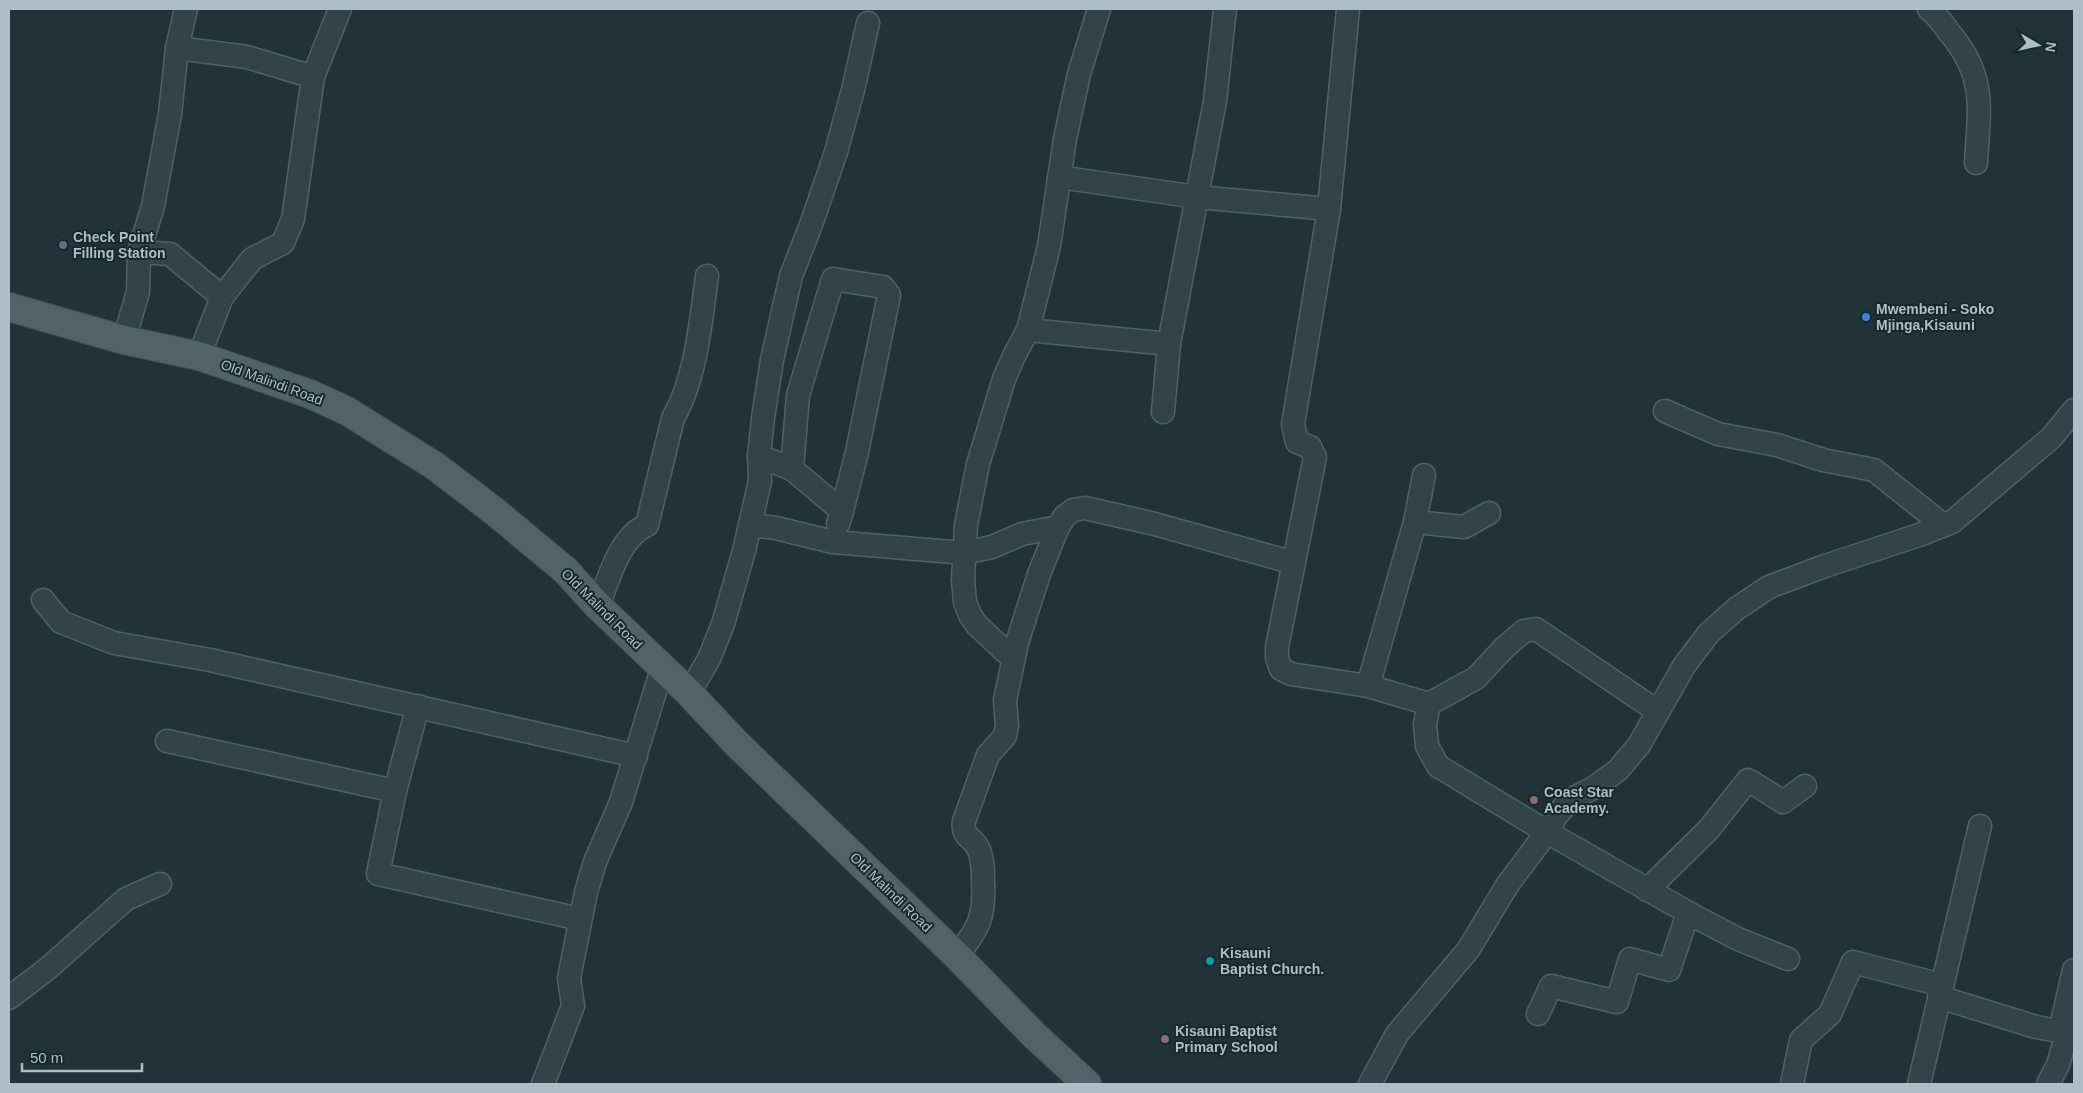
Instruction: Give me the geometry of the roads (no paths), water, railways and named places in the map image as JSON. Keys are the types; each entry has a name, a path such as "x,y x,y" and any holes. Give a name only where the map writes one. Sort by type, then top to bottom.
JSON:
{"main road":[{"name":"Old Malindi Road","path":"9,306 124,340 199,356 310,394 347,411 436,466 565,570 598,606 662,669 690,693 737,744 957,956 1034,1035 1087,1084"}],"street":[{"path":"124,340 138,292 139,252 153,206 170,114 177,48 186,9"},
{"path":"199,356 222,297 252,259 283,243 290,227 293,218 313,77 340,9"},
{"path":"1013,659 977,625 965,602 962,579 966,525 978,464 1004,380 1028,330 1049,246 1064,139 1099,9"},
{"path":"1163,412 1169,344 1215,101 1226,9"},
{"path":"1348,9 1329,209 1293,424 1297,442 1310,447 1315,457 1277,647 1277,658 1281,669 1291,674 1368,686 1429,704 1476,678 1505,647 1524,631 1536,629 1657,711"},
{"path":"1929,9 1963,49 1975,74 1980,105 1976,162"},
{"path":"690,693 708,660 723,624 750,526 760,481 759,456 772,360 790,276 812,222 836,152 853,90 868,23"},
{"path":"177,48 247,58 313,77"},
{"path":"1059,177 1197,197 1329,209"},
{"path":"139,252 170,254 222,297"},
{"path":"598,606 624,545 636,530 647,525 673,418 681,404 699,337 707,276"},
{"path":"792,469 798,396 832,279 883,287 889,295 857,452 832,542"},
{"path":"1028,330 1169,344"},
{"path":"1370,1084 1397,1034 1468,950 1508,884 1556,816 1570,800 1595,787 1618,770 1639,745 1684,666 1708,634 1736,608 1769,587 1825,566 1919,536 1952,522 2051,438 2074,410"},
{"path":"1665,411 1718,434 1777,445 1823,460 1874,470 1943,526"},
{"path":"759,456 792,469 842,511"},
{"path":"1368,686 1415,522 1424,475"},
{"path":"957,956 973,935 982,917 984,897 983,863 979,848 965,834 963,828 964,821 988,755 1005,736 1007,726 1005,700 1013,659 1039,574 1058,527 1065,516 1073,510 1084,508 1151,523 1294,562"},
{"path":"1415,522 1464,527 1489,513"},
{"path":"750,526 776,528 832,542 964,553 992,547 1022,534 1058,527"},
{"path":"43,600 61,622 114,643 210,660 636,756"},
{"path":"542,1084 574,1006 568,978 580,919 595,862 621,802 662,669"},
{"path":"1429,704 1425,724 1427,746 1438,766 1546,832 1688,913 1738,939 1788,959"},
{"path":"418,706 395,791 378,874 580,919"},
{"path":"167,741 395,791"},
{"path":"1647,890 1708,829 1748,780 1783,802 1804,786"},
{"path":"1918,1084 1980,826"},
{"path":"9,998 46,970 126,899 160,884"},
{"path":"1538,1014 1551,986 1617,1002 1630,959 1669,970 1688,913"},
{"path":"1792,1084 1801,1040 1830,1014 1852,962 1941,991 2036,1027 2067,1033"},
{"path":"2048,1084 2058,1064 2067,1033 2074,970"}],"place":[{"name":"Check Point Filling Station","path":"63,245"},
{"name":"Mwembeni - Soko Mjinga,Kisauni","path":"1866,317"},
{"name":"Coast Star Academy.","path":"1534,800"},
{"name":"Kisauni Baptist Church.","path":"1210,961"},
{"name":"Kisauni Baptist Primary School","path":"1165,1039"}]}
